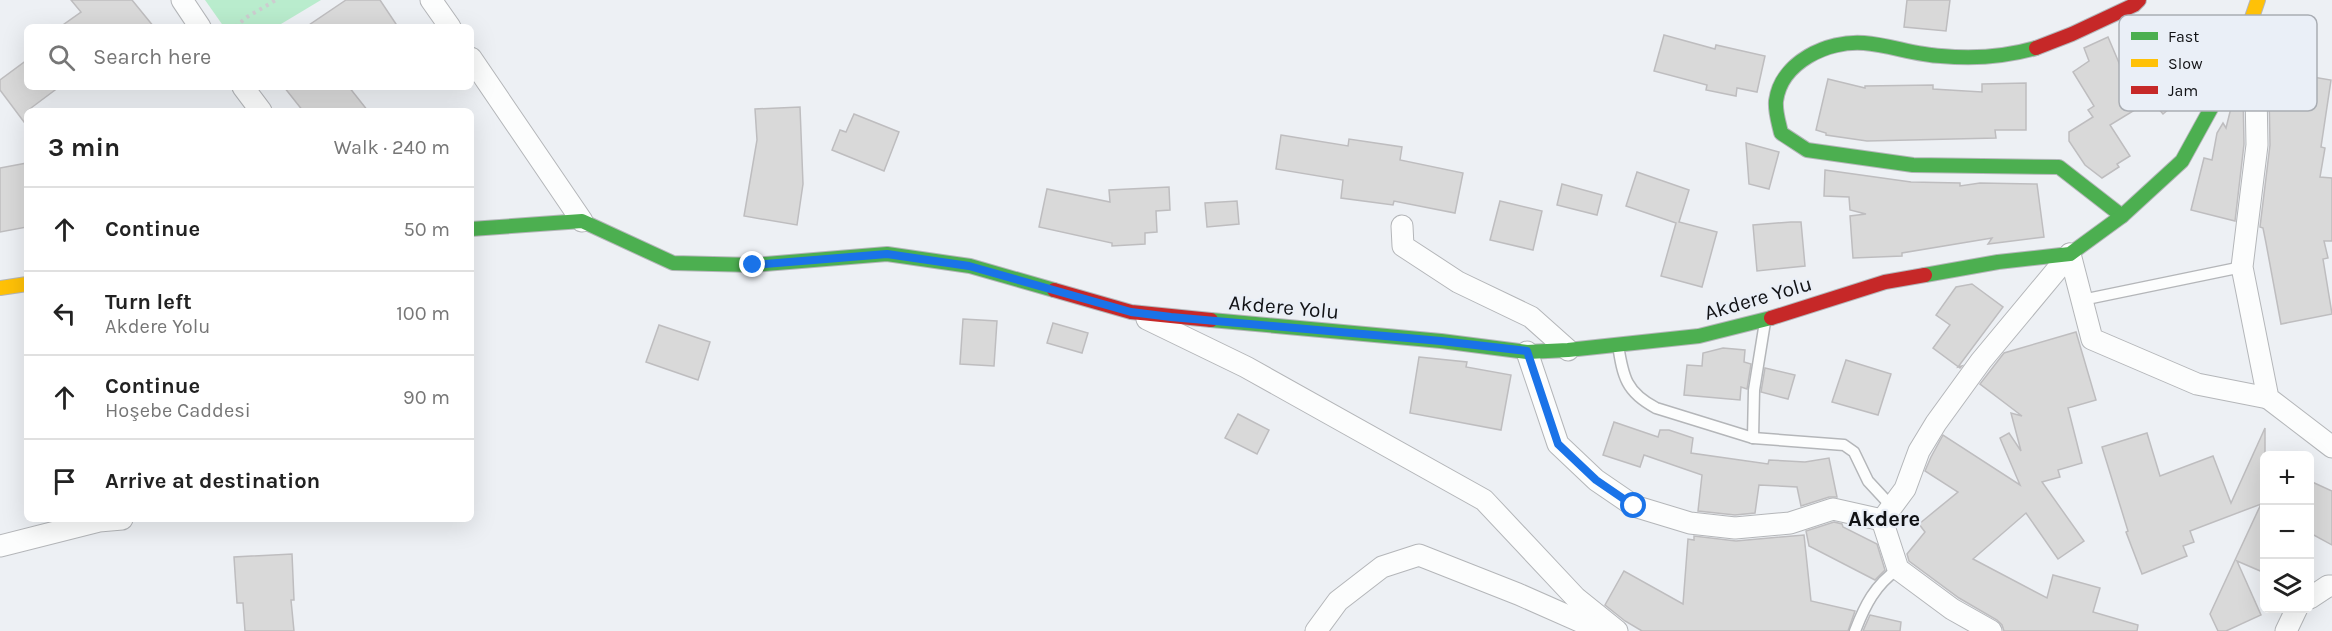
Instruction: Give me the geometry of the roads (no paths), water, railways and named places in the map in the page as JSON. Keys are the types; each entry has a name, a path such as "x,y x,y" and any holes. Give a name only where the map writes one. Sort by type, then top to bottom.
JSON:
{"street":[{"path":"182,0 198,24"},
{"path":"431,0 448,24"},
{"path":"2122,216 2059,167 1913,165 1806,150 1781,133 1776,102 1784,83 1796,67 1806,58 1829,46 1846,42 1863,42 1935,56 2009,55 2057,41 2134,5 2139,0"},
{"name":"Akdere Yolu","path":"2253,15 2258,0"},
{"path":"474,62 582,221"},
{"path":"245,90 259,108"},
{"name":"Akdere Yolu","path":"582,221 673,263 753,265 887,254 969,266 1131,312 1527,351 1568,350 1699,336 1766,320 1885,282 1998,262 2070,254 2122,216 2182,161 2210,111"},
{"path":"2256,111 2257,145 2242,267 2268,398"},
{"path":"474,229 582,221"},
{"path":"1402,226 1403,246 1458,282 1531,317 1568,350"},
{"path":"2070,254 2092,339 2197,384 2268,398 2332,447"},
{"path":"1991,631 1952,609 1898,569 1887,513 1905,489 1919,451 1936,423 1981,361 2070,254"},
{"path":"0,288 24,284"},
{"path":"1131,312 1246,367 1484,501 1576,598 1617,631"},
{"path":"1527,351 1558,444 1596,480 1634,506 1690,523 1735,528 1790,523 1833,509 1887,513"},
{"path":"0,546 95,522"},
{"path":"1316,631 1338,601 1382,567 1419,555 1518,594 1602,631"},
{"path":"2314,595 2328,586 2332,586"},
{"path":"2286,631 2295,613"}],"lane":[{"path":"2082,300 2242,267"},
{"path":"1752,438 1754,390 1766,320"},
{"path":"1617,345 1623,376 1636,394 1656,408 1752,438 1844,445 1854,452 1887,513"},
{"path":"1855,631 1871,596 1880,584 1898,569"}],"district":[{"name":"Akdere","path":"1884,518"}]}
